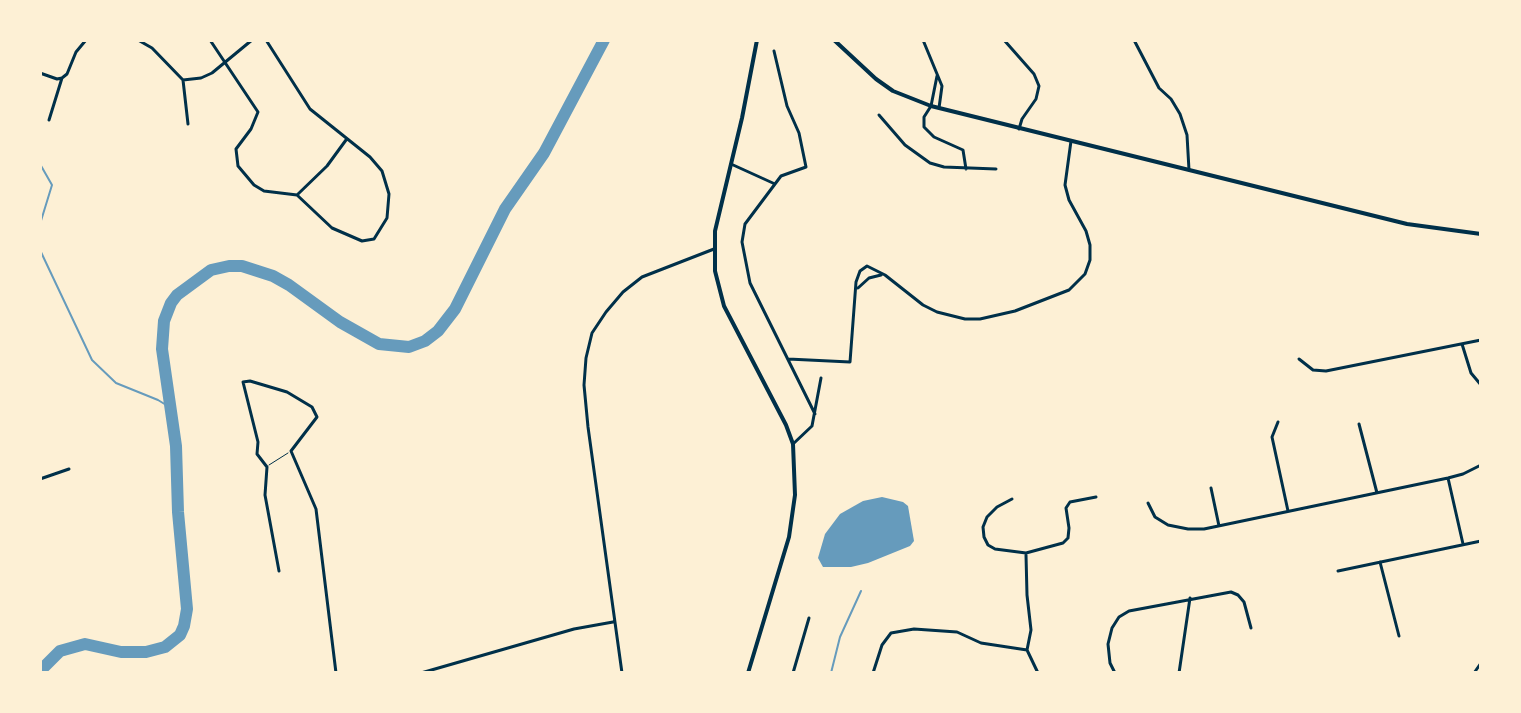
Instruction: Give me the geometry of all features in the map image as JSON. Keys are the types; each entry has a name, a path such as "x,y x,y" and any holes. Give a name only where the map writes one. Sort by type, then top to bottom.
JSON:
{"street":[{"path":"40,73 62,78 86,40"},
{"path":"138,40 152,48 183,80 188,124"},
{"path":"210,40 258,112 251,129 236,149 241,172 259,188 297,195 340,233 362,241 374,239 387,218 389,194 386,179 377,163 310,109 266,40"},
{"path":"183,80 212,73 252,40"},
{"path":"748,673 789,537 795,495 793,444 771,393 724,306 717,283 714,249 715,231 757,40"},
{"path":"834,40 876,79 901,95 931,106 1407,224 1481,234"},
{"path":"923,40 942,86 939,108"},
{"path":"1004,40 1034,74 1039,86 1039,93 1019,129"},
{"path":"1134,40 1159,88 1171,99 1180,114 1187,135 1189,170"},
{"path":"774,51 806,167 781,176 745,224 742,242 750,283 815,414"},
{"path":"937,76 931,106 924,117 924,127 934,137 963,150 966,169"},
{"path":"49,120 62,78"},
{"path":"879,115 905,145 923,158 944,167 996,169"},
{"path":"297,195 327,166 346,140"},
{"path":"788,359 850,362 853,303 856,282 863,268 872,267 937,312 965,319 1015,311 1069,290 1085,274 1090,260 1086,231 1069,200 1065,185 1072,141"},
{"path":"731,164 775,184"},
{"path":"622,673 584,385 592,333 606,312 642,277 714,249"},
{"path":"857,289 869,278 885,275"},
{"path":"1299,359 1313,370 1326,371 1481,340"},
{"path":"1462,344 1471,373 1481,385"},
{"path":"793,444 808,432 815,414 821,378"},
{"path":"279,571 265,495 267,467 257,454 258,442 243,382 250,381 287,392 312,407 317,417 291,451 316,509 336,673"},
{"path":"1278,422 1272,437 1288,511"},
{"path":"1359,424 1377,493"},
{"path":"1148,503 1155,517 1168,525 1188,529 1219,526 1448,478 1481,465"},
{"path":"40,479 69,469"},
{"path":"1448,478 1463,544"},
{"path":"1211,488 1219,526"},
{"path":"1012,499 987,517 983,527 984,537 988,545 995,549 1026,553 1063,543 1068,538 1066,508 1070,502 1096,497"},
{"path":"1338,571 1481,541"},
{"path":"1026,553 1031,630 1027,650 1038,673"},
{"path":"1380,562 1399,636"},
{"path":"1115,673 1110,663 1108,644 1112,628 1119,617 1141,608 1231,592 1244,602 1251,628"},
{"path":"1179,673 1190,598"},
{"path":"793,673 809,618"},
{"path":"421,673 574,629 613,622"},
{"path":"873,673 887,637 899,630 957,632 981,643 1027,650"},
{"path":"1474,673 1481,663"}],"lane":[{"path":"267,467 291,451"}],"water":[{"path":"882,497 908,506 914,541 910,546 868,563 851,567 823,567 818,558 825,534 840,514 863,501"}],"waterway":[{"path":"40,671 60,651 85,644 121,652 146,652 165,647 180,635 184,626 187,609 178,512 176,446 162,349 164,321 177,295 211,270 242,266 289,285 340,322 379,344 409,347 425,341 438,331 455,309 505,209 544,153 604,40"},
{"path":"40,164 52,185 40,224"},
{"path":"40,250 92,360 116,383 171,408"},
{"path":"831,673 840,637 861,591"}]}
